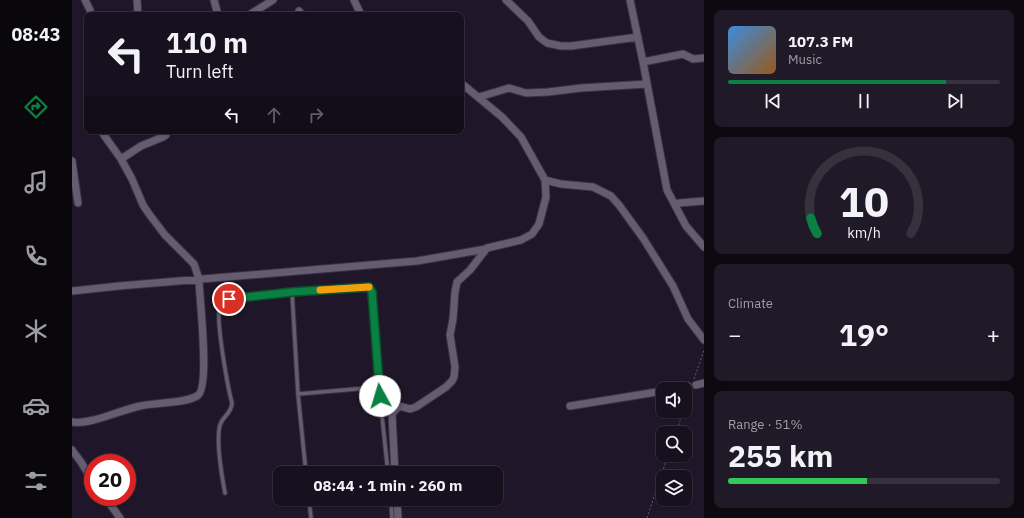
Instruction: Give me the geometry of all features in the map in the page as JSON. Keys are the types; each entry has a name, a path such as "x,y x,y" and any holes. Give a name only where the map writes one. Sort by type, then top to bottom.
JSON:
{"street":[{"path":"86,0 90,10"},
{"path":"137,0 138,12"},
{"path":"214,0 217,12"},
{"path":"254,12 273,0"},
{"path":"354,0 360,12"},
{"path":"506,0 528,21 539,36 547,43 571,46 638,37"},
{"path":"630,0 644,62 667,190 686,226 704,247"},
{"path":"644,62 683,54 693,59 704,58"},
{"path":"479,97 509,88 526,93 647,84"},
{"path":"72,292 119,286 417,261 486,249 521,240 532,234 539,224 544,210 547,191 545,180 521,137 502,117 464,85"},
{"path":"72,422 85,422 140,406 197,397 202,391 204,374 199,279 194,264 165,235 146,209 121,159 104,134"},
{"path":"121,159 141,146 163,137 166,134"},
{"path":"72,161 78,203"},
{"path":"545,180 561,184 593,187 611,196 615,200 643,238 672,286 688,319 704,340"},
{"path":"679,203 704,201"},
{"path":"395,466 392,414 399,406 410,409 416,407 446,387 452,381 455,367 450,335 456,286 460,278 470,270 486,249"},
{"path":"692,385 704,383"},
{"path":"570,406 656,392"},
{"path":"72,450 84,467"},
{"path":"111,506 120,518"},
{"path":"397,506 398,518"}],"lane":[{"path":"225,493 219,436 220,425 230,412 232,403 218,324 219,308 229,299 367,286 370,288 372,292 379,387 387,466"},
{"path":"292,292 298,394 305,466"},
{"path":"298,394 379,387"},
{"path":"380,396 399,406"},
{"path":"310,506 311,518"},
{"path":"391,506 392,518"}],"path":[{"path":"647,518 666,462"}],"slow traffic":[{"path":"320,290 369,287"}],"route":[{"path":"229,299 292,292 369,287 372,292 380,396"}]}
